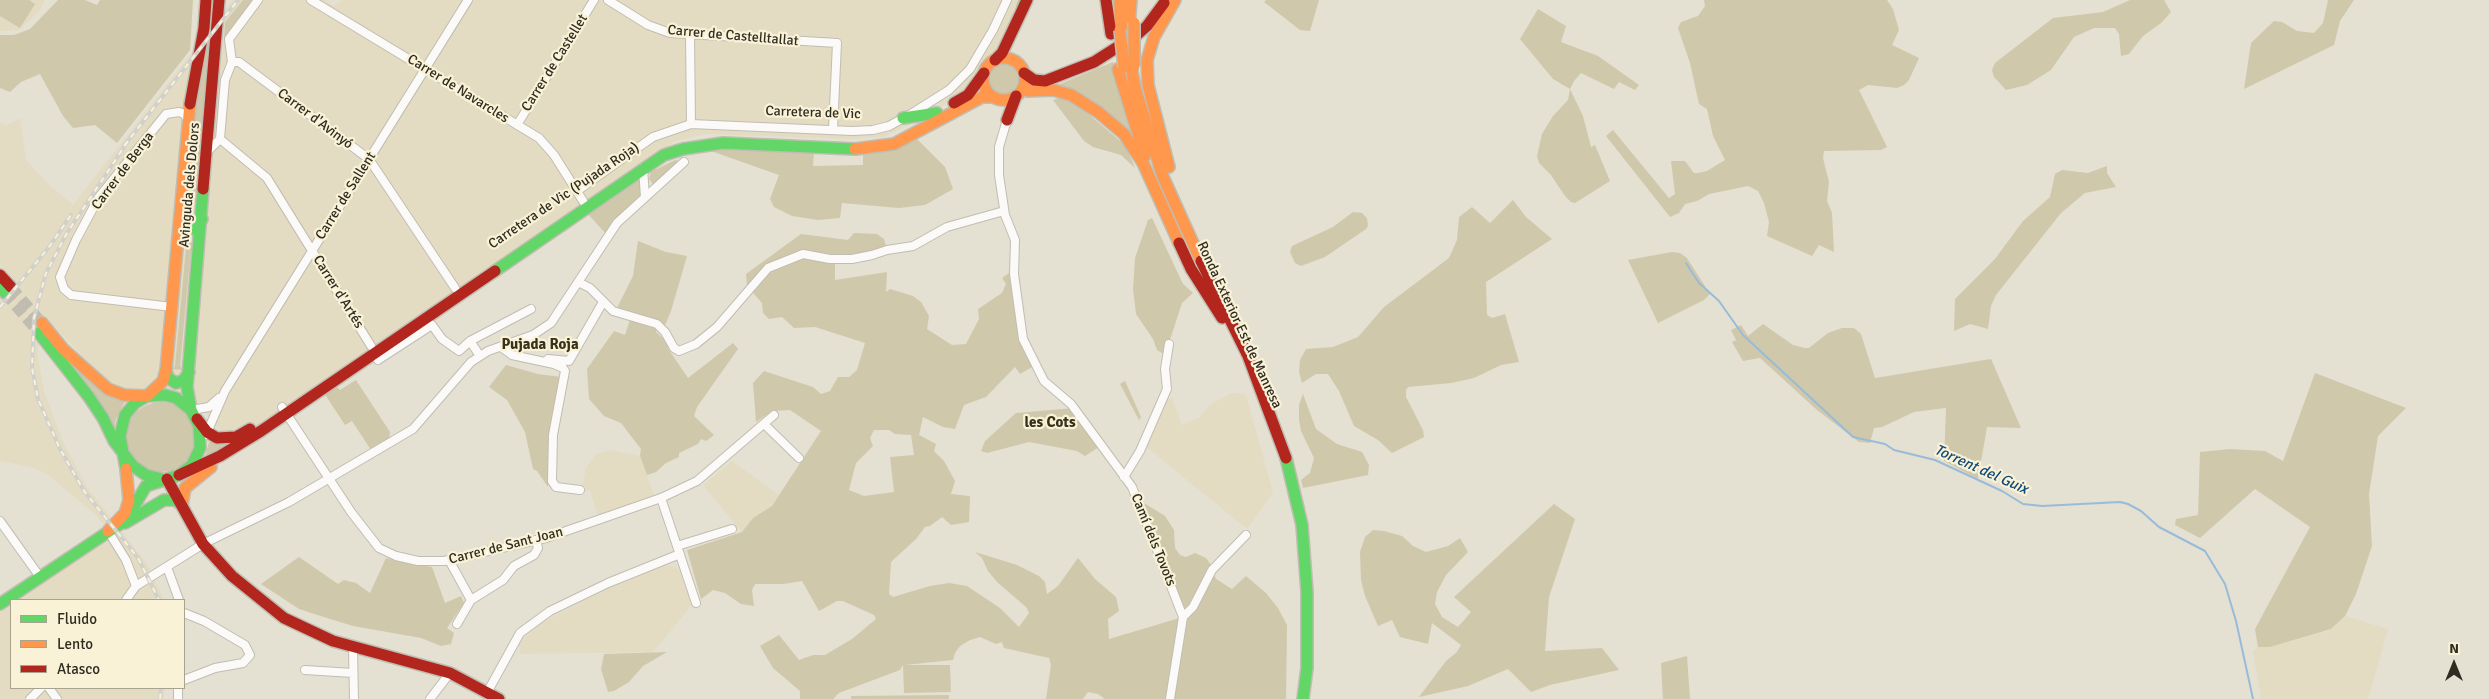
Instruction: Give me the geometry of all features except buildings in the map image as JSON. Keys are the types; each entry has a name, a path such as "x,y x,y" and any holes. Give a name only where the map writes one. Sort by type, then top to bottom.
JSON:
{"main road":[{"name":"Avinguda dels Dolors","path":"147,396 163,382 166,370 188,121 204,28 206,0"},
{"name":"Avinguda dels Dolors","path":"194,415 187,393 188,372 208,151 219,0"},
{"path":"1106,0 1123,28 1127,67"},
{"name":"Ronda Exterior Est de Manresa","path":"1120,0 1129,94 1156,176 1177,226 1223,319 1266,416 1284,473 1290,502 1301,591 1294,699"},
{"name":"Ronda Exterior Est de Manresa","path":"1123,28 1131,0"},
{"path":"1123,28 1136,0"},
{"path":"995,60 1012,60 1019,65 1024,73 1034,80 1045,80 1094,62 1120,47 1147,26 1166,0"},
{"path":"1021,93 1096,66 1124,50 1152,25 1171,0"},
{"path":"1175,0 1151,43 1146,60 1147,74 1168,162 1196,236 1196,249"},
{"path":"1007,120 1007,109 998,98 984,87 984,73 987,66 1002,54 1024,4"},
{"name":"Ronda Exterior Est de Manresa","path":"1127,67 1163,177 1183,224 1262,390 1280,438 1293,482 1302,525 1308,618 1306,678 1303,699"},
{"name":"Carretera de Vic (Pujada Roja)","path":"237,446 371,346 455,288 580,196 666,148 692,140 717,138 875,141 906,132 968,96 984,73"},
{"path":"1007,120 1021,93 1024,84 1024,73"},
{"path":"998,98 1021,93 1053,90 1071,95 1098,112 1124,134 1143,163 1191,269 1223,319"},
{"name":"Carretera de Vic (Pujada Roja)","path":"206,432 217,438 236,437 284,410 664,155 683,149 723,143 856,149 876,148 908,138 982,97 998,98"},
{"path":"903,118 937,113"},
{"path":"180,216 182,226 189,230 198,228 202,218"},
{"path":"177,249 180,241 189,237 198,242 199,251"},
{"path":"0,274 5,289"},
{"path":"167,479 154,478 139,471 114,442 95,407 40,328 103,385 116,393 170,396 194,415 206,432"},
{"path":"116,393 134,394 149,386 158,376 167,358"},
{"path":"166,370 168,378 176,383 184,380 188,372"},
{"path":"116,521 125,513 130,490 120,436 122,422 129,408 147,396"},
{"path":"95,407 124,479 125,505 108,531"},
{"path":"174,492 184,472 196,460 200,448 201,433 194,415"},
{"path":"0,604 130,514 143,488 184,472 237,446"},
{"path":"182,505 185,488 190,482 237,446"},
{"path":"167,479 203,544 232,576 284,618 321,636 352,648 450,673 488,691 499,699"},
{"path":"108,531 126,523 164,500 175,500 182,505"},
{"path":"1306,678 1307,699"}],"street":[{"name":"Avinguda dels Dolors","path":"220,139 225,80 232,62 228,39 258,0"},
{"name":"Carrer de Navarcles","path":"310,0 539,138 554,155 580,196"},
{"name":"Carrer de Sallent","path":"200,448 225,391 468,0"},
{"name":"Carrer de Castellet","path":"517,125 594,0"},
{"name":"Carrer de Castelltallat","path":"608,0 648,25 670,33 837,43 833,130"},
{"name":"Carretera de Vic","path":"580,196 653,137 691,124 833,130 873,130 889,126 949,90 970,69 1007,0"},
{"path":"690,35 691,124"},
{"name":"Carrer d'Avinyó","path":"232,62 239,62 369,159 455,288"},
{"name":"Carrer de Berga","path":"172,306 71,295 61,284 60,277 76,240 99,197 166,114 173,112 181,113 188,121"},
{"name":"Camí dels Tovots","path":"1007,120 999,147 999,175 1004,212 1016,240 1014,274 1023,339 1044,381 1071,404 1124,477 1136,498 1184,617"},
{"path":"208,151 220,139"},
{"name":"Carrer d'Artés","path":"220,139 267,178 371,346"},
{"path":"127,599 136,586 203,544 289,502 413,429 462,371 480,356 533,335 551,322 617,223 684,162"},
{"path":"643,168 645,197"},
{"path":"578,282 590,288 614,311 656,324 664,332 674,348 679,351 696,344 717,327 768,268 804,254 830,259 852,260 887,250 912,246 947,227 1004,212"},
{"path":"526,359 569,360 603,302"},
{"path":"378,360 432,325 442,339 459,351 470,341 531,309"},
{"path":"470,341 480,356"},
{"path":"1124,477 1140,451 1167,389 1165,369 1169,344"},
{"path":"501,347 512,355 563,368 566,371 553,435 552,481 556,486 580,490"},
{"name":"Carrer de Sallent","path":"194,415 209,406 225,391"},
{"name":"Carrer de Sant Joan","path":"284,410 351,512 379,548 396,556 418,561 449,560 536,540 661,498 697,481 774,415"},
{"path":"764,424 799,458"},
{"path":"661,498 696,603"},
{"path":"0,521 40,578"},
{"path":"677,546 732,529"},
{"path":"108,531 126,560 136,586"},
{"path":"1170,699 1184,617 1193,607 1212,570 1246,535"},
{"path":"456,624 471,600 503,580 514,566 534,555 538,548 536,540"},
{"path":"488,691 520,634 550,611 608,583 680,554"},
{"path":"449,560 471,600"},
{"path":"167,568 179,599"},
{"path":"185,613 204,621 245,645 250,655 243,664 215,668 185,680"},
{"path":"352,648 354,699"},
{"path":"305,670 353,673"},
{"path":"430,699 450,673"},
{"path":"30,699 40,689"}],"shaded area":[{"path":"0,0 45,0 39,12 18,30 0,31"},
{"path":"0,0 29,0 35,4 20,28 0,16"},
{"path":"58,0 85,0 97,5 100,0 193,0 190,50 117,143 95,125 73,128 63,116 40,74 21,82 10,92 0,88 0,35 14,35 30,29"},
{"path":"210,0 215,0 203,139 201,142 193,217 196,221 189,226 185,220 188,217 195,141 192,135 193,104"},
{"path":"233,0 243,0 225,22 254,0 325,0 334,6 342,0 1021,0 995,54 983,60 971,83 950,102 911,124 883,137 851,139 706,134 672,142 669,151 251,433 225,435 204,411 179,391 120,388 106,380 44,316 38,336 38,358 44,391 62,440 87,487 147,564 164,599 16,599 111,534 95,514 47,474 31,467 0,461 0,301 15,280 0,264 0,122 6,126 20,118 26,160 50,186 73,205"},
{"path":"243,0 254,0 224,39 225,22"},
{"path":"1266,0 1319,0 1310,31 1300,30 1264,2"},
{"path":"1704,0 1887,0 1893,9 1899,30 1892,45 1919,58 1909,80 1904,85 1897,88 1868,85 1859,90 1887,147 1881,150 1824,151 1823,158 1829,182 1827,201 1832,213 1834,252 1819,245 1812,256 1767,236 1769,222 1764,203 1758,191 1748,186 1709,194 1697,201 1685,204 1679,213 1670,217 1606,136 1613,130 1669,198 1675,194 1671,161 1685,161 1694,173 1698,173 1707,171 1725,160 1713,136 1707,109 1699,104 1690,63 1678,28 1681,22 1698,16 1705,6"},
{"path":"2130,0 2164,0 2171,12 2161,23 2143,36 2129,54 2121,56 2119,34 2115,28 2094,28 2074,37 2051,70 2027,85 2006,90 1994,77 1992,70 1995,63 2053,18 2103,12"},
{"path":"2328,0 2354,0 2340,21 2334,45 2244,89 2251,43 2274,21 2282,22 2297,31 2314,33 2323,23"},
{"path":"1538,9 1566,26 1561,42 1598,56 1639,85 1635,90 1619,82 1614,89 1581,73 1570,89 1553,79 1520,39"},
{"path":"1113,62 1122,102 1136,145 1055,86"},
{"path":"1003,64 1014,68 1018,79 1014,90 1003,94 992,90 988,79 992,68"},
{"path":"1570,89 1583,116 1591,147 1595,145 1610,181 1575,203 1565,196 1551,175 1539,163 1537,156 1542,134 1553,116 1568,100"},
{"path":"1063,97 1078,105 1126,146 1135,168 1121,155 1093,147 1084,141 1053,100"},
{"path":"916,138 945,167 953,189 925,205 899,208 842,203 840,218 818,220 792,216 774,207 770,199 779,175 714,152 686,151 710,148 814,152 813,166 863,165 863,154 896,149"},
{"path":"675,160 684,162 656,189 649,179 651,172"},
{"path":"2107,166 2107,173 2116,187 2085,193 2061,213 1996,295 1991,306 1988,329 1970,324 1954,331 1955,299 1995,259 2023,221 2050,197 2055,174 2062,170 2088,173"},
{"path":"641,173 642,199 605,233 588,214"},
{"path":"1513,200 1526,217 1552,239 1486,282 1487,315 1492,318 1505,314 1519,362 1501,365 1474,378 1451,383 1408,387 1406,397 1423,430 1424,437 1392,453 1378,440 1354,426 1339,391 1328,374 1316,374 1302,383 1299,372 1300,360 1306,349 1333,347 1358,337 1384,307 1449,258 1457,240 1459,217 1472,207 1490,223"},
{"path":"1353,212 1362,213 1367,218 1368,226 1366,229 1325,257 1301,266 1295,263 1290,252 1292,246 1333,227"},
{"path":"1152,218 1183,284 1193,293 1182,303 1165,355 1157,350 1153,339 1136,314 1133,289 1135,258 1148,220"},
{"path":"854,233 877,234 884,239 887,250 835,259 835,280 887,272 886,292 890,289 913,296 921,302 929,316 927,329 952,345 966,344 979,319 978,309 1002,293 1006,284 1002,278 1009,273 1034,366 1020,374 1015,367 986,397 964,405 955,429 943,427 923,417 919,435 936,444 934,451 944,461 955,481 951,494 970,496 969,522 951,525 942,517 930,526 925,527 916,539 891,562 889,594 893,597 930,586 949,583 967,586 1000,608 1019,627 1029,613 1026,607 997,582 988,571 982,558 975,552 1017,565 1039,576 1045,582 1047,594 1058,586 1078,558 1095,579 1116,597 1119,611 1108,619 1109,639 1183,617 1212,570 1216,579 1232,589 1246,576 1266,593 1278,608 1287,625 1286,699 1105,699 1098,694 1088,692 1083,699 1046,699 1051,665 1049,658 1004,648 1002,642 996,644 980,637 960,646 953,660 905,665 950,665 951,692 904,693 903,665 900,670 839,693 833,699 800,699 800,691 773,668 760,646 779,635 799,660 813,655 825,655 852,639 876,619 874,615 843,601 837,601 819,611 802,581 783,584 755,584 752,590 754,606 741,604 725,593 713,590 701,599 687,550 742,532 753,518 772,506 821,431 790,410 772,411 756,422 753,383 764,371 813,387 821,394 830,391 838,377 849,377 857,370 865,343 815,327 794,328 782,317 769,319 763,313 762,303 747,286 746,274 801,234 848,240","holes":["874,430 889,430 895,434 911,435 914,455 890,457 894,492 864,496 849,490 856,463 873,446 870,438"]},
{"path":"186,241 190,241 194,246 191,249 180,366 183,370 172,369 175,366 186,248 183,245"},
{"path":"638,241 666,252 687,256 671,311 663,330 657,325 656,332 666,341 669,350 688,378 733,343 738,349 697,407 694,416 714,435 706,441 701,439 698,444 679,453 679,457 666,463 656,472 647,475 640,456 641,449 621,423 604,416 589,399 587,369 614,331 625,335 631,317 617,312 617,308 633,276"},
{"path":"1672,252 1680,253 1687,258 1710,294 1704,300 1658,323 1628,260"},
{"path":"1763,324 1793,345 1805,348 1809,348 1828,333 1842,328 1854,328 1861,334 1875,378 1991,359 2021,428 1987,427 1978,479 1944,461 1946,408 1914,412 1882,427 1874,428 1870,443 1859,442 1817,410 1760,358 1743,361 1732,342 1736,340 1731,330 1741,325 1748,336"},
{"path":"71,361 126,399 116,419 114,429 69,362"},
{"path":"506,365 538,374 561,377 548,487 537,471 533,469 525,432 507,400 489,387"},
{"path":"2315,373 2406,408 2378,436 2369,494 2372,546 2356,594 2345,616 2331,629 2270,647 2258,647 2255,629 2310,527 2255,489 2200,538 2175,525 2176,519 2198,515 2200,452 2230,449 2265,451 2283,461"},
{"path":"356,380 390,432 389,439 371,450 352,421 345,425 324,393 335,385 340,390"},
{"path":"1125,381 1141,417 1139,420 1120,384"},
{"path":"1232,393 1244,394 1247,399 1273,492 1247,529 1144,445 1164,400 1172,398 1182,425 1199,418 1209,405"},
{"path":"1303,394 1316,429 1337,444 1362,452 1369,465 1368,475 1303,488 1301,480 1310,473 1314,458 1301,431 1299,420 1299,405"},
{"path":"161,402 174,405 186,412 193,424 196,437 193,450 186,462 174,469 161,472 148,469 136,462 129,450 126,437 129,424 136,412 148,405"},
{"path":"1074,408 1102,445 1085,456 1077,451 1029,442 987,453 981,451 985,441 1016,413"},
{"path":"209,442 227,443 227,445 205,457"},
{"path":"610,450 640,456 654,496 598,517 590,490 584,491 582,487 586,468 596,454"},
{"path":"732,461 779,495 772,506 753,518 742,532 703,485"},
{"path":"1136,498 1165,516 1174,530 1175,548 1180,555 1186,557 1195,553 1206,558 1211,565 1190,605 1184,608 1180,606"},
{"path":"1554,504 1575,519 1549,597 1545,651 1602,648 1619,670 1550,685 1531,692 1508,669 1468,686 1419,697 1446,661 1457,652 1461,645 1432,623 1428,644 1400,637 1392,620 1378,626 1365,596 1361,580 1360,552 1365,537 1373,530 1384,531 1402,536 1413,546 1426,552 1448,546 1460,538 1468,552 1446,575 1437,592 1435,604 1442,617 1458,627 1471,612 1454,597"},
{"path":"299,557 338,584 344,580 356,583 370,593 386,558 432,567 445,603 461,596 464,603 447,628 454,633 451,644 441,646 421,638 353,626 330,619 299,609 261,584"},
{"path":"665,565 676,567 680,572 692,605 653,652 520,654 519,643 538,625 605,589"},
{"path":"10,604 10,689 165,689 163,699 0,699 0,611"},
{"path":"2345,616 2388,629 2368,699 2261,699 2253,652 2258,647 2270,647 2331,630"},
{"path":"667,652 643,666 629,682 614,691 608,692 601,669 604,654"},
{"path":"1687,656 1690,699 1663,699 1661,663"},
{"path":"949,695 949,699 851,699 851,696"}],"waterway":[{"name":"Torrent del Guix","path":"1686,263 1699,283 1719,301 1743,335 1853,437 1885,444 1894,450 1935,460 2002,491 2023,504 2042,506 2120,502 2128,504 2141,511 2159,527 2205,551 2225,584 2236,621 2253,699"}],"tunnel":[{"path":"11,287 42,323"},
{"path":"5,293 39,333"}],"railway":[{"path":"124,146 238,0"},
{"path":"128,141 67,233 46,273 34,318 32,368 38,399 60,449 84,491 138,558 158,599"},
{"path":"0,307 49,247 71,215"},
{"path":"160,699 161,689"}],"traffic: fast":[{"path":"1023,7 1026,0"},
{"path":"903,118 937,113"},
{"path":"495,271 664,155 683,149 723,143 855,149"},
{"path":"191,410 187,387 203,189"},
{"path":"180,217 182,226 189,230 198,228 202,219"},
{"path":"0,287 5,293"},
{"path":"39,333 89,397 103,418 114,441 133,466 146,475 162,479"},
{"path":"166,370 168,378 176,383 184,380 189,372"},
{"path":"0,604 126,520 146,486 179,475 192,465 200,448 199,426 191,410 176,398 165,395 147,396 135,403 125,415 120,436 126,469"},
{"path":"1286,458 1302,525 1307,592 1307,668 1303,699"},
{"path":"125,523 164,500 175,500 182,505"}],"traffic: slow":[{"path":"1120,0 1120,30"},
{"path":"1129,26 1131,0"},
{"path":"1169,167 1148,85 1147,60 1154,37 1175,0"},
{"path":"1134,23 1134,66"},
{"path":"1120,30 1124,67"},
{"path":"1004,58 1019,64 1025,79 1019,94 1004,100 989,94 983,79 989,64 1004,58"},
{"path":"1131,66 1135,88 1163,177 1201,261"},
{"path":"1118,69 1145,156"},
{"path":"1028,91 1053,90 1071,95 1098,112 1124,134 1143,163 1179,243"},
{"path":"855,149 894,144 982,97 994,97"},
{"path":"147,396 163,381 166,370 190,104"},
{"path":"42,323 63,349 108,389 124,395 146,396"},
{"path":"182,505 185,488 211,467"},
{"path":"108,531 125,513 129,500 126,469"}],"traffic: jam":[{"path":"190,104 204,28 206,0"},
{"path":"203,189 219,0"},
{"path":"995,60 1002,53 1027,0"},
{"path":"1106,0 1111,34"},
{"path":"1024,73 1034,80 1045,81 1094,62 1138,34 1147,26 1164,3"},
{"path":"954,103 968,95 984,73"},
{"path":"1007,120 1016,96"},
{"path":"1179,243 1191,269 1222,318"},
{"path":"1201,261 1248,356 1286,458"},
{"path":"179,475 220,456 261,431 495,271"},
{"path":"0,275 11,287"},
{"path":"197,419 207,432 217,438 236,437 250,429"},
{"path":"167,479 203,544 232,576 284,618 333,641 450,673 499,699"}],"district":[{"name":"Pujada Roja","path":"540,345"},
{"name":"les Cots","path":"1050,423"}]}
